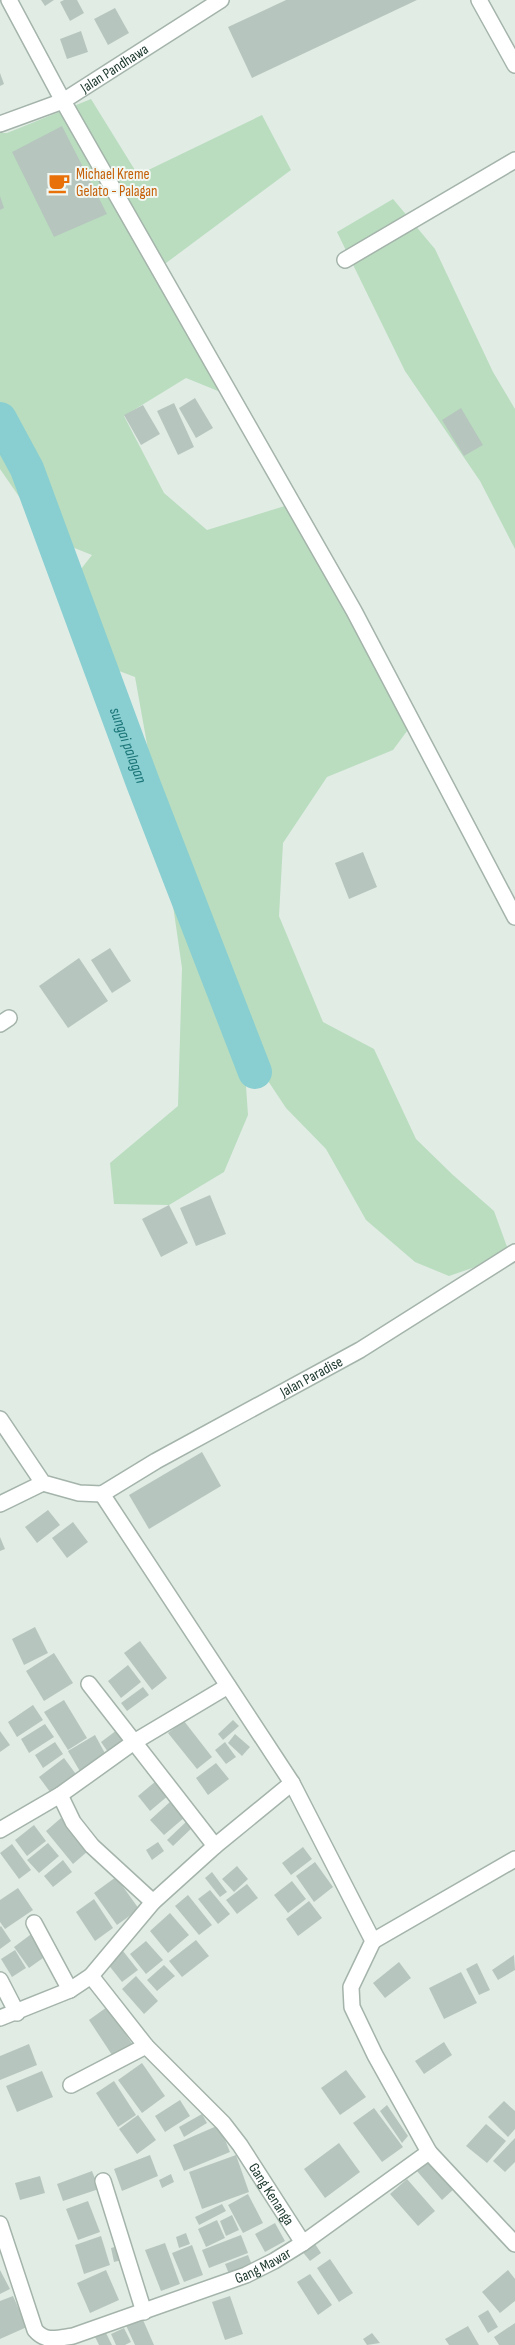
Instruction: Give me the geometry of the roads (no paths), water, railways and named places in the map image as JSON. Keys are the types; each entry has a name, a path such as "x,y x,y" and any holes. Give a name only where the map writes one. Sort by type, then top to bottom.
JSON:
{"street":[{"path":"9,0 63,101 354,611 515,917"},
{"name":"Jalan Pandhawa","path":"0,124 63,101 220,0"},
{"path":"478,0 515,65"},
{"path":"345,260 515,160"},
{"name":"Jalan Paradise","path":"102,1494 156,1462 360,1350 515,1252"},
{"path":"0,1419 43,1483"},
{"path":"0,1504 43,1483 79,1492 102,1494 292,1783 373,1941"},
{"path":"89,1684 215,1846"},
{"path":"0,1830 60,1795 134,1742 228,1686"},
{"path":"0,2018 17,2013 70,1990 91,1976 153,1902 215,1846 292,1783"},
{"path":"60,1795 73,1822 92,1846 153,1902"},
{"path":"514,2240 429,2152 374,2055 352,2008 351,1987 373,1941 515,1859"},
{"path":"34,1923 70,1990"},
{"name":"Gang Kenanga","path":"91,1976 146,2046 223,2124 240,2145 303,2243"},
{"path":"0,1980 17,2013"},
{"path":"71,2085 146,2046"},
{"name":"Gang Mawar","path":"0,2224 35,2330 41,2337 51,2340 75,2340 144,2312 246,2275 303,2243 429,2152"},
{"path":"103,2181 144,2312"}],"waterway":[{"name":"sungai palagan","path":"0,419 27,469 143,783 255,1072"}],"place":[{"name":"Michael Kreme Gelato - Palagan","path":"59,183"}]}
